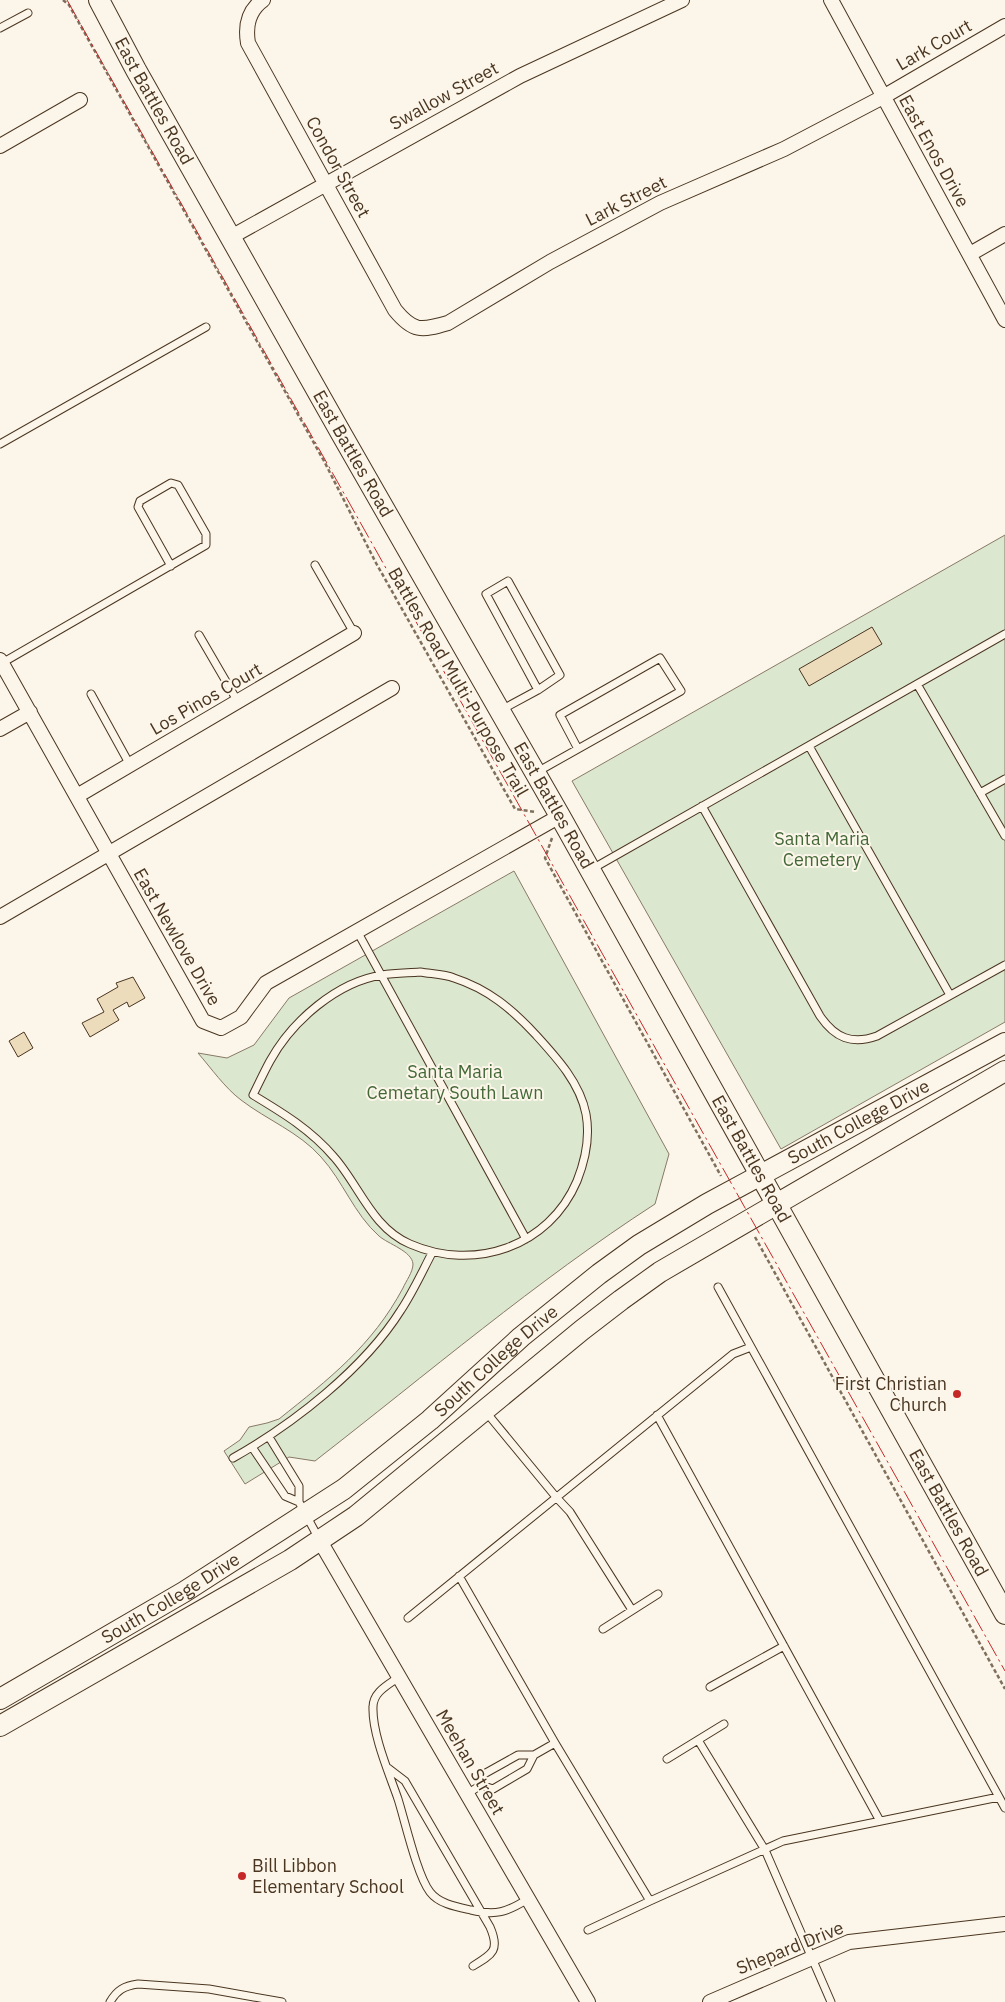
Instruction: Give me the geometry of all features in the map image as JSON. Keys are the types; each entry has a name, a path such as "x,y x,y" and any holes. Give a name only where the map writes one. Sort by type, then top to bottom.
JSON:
{"street":[{"name":"East Battles Road","path":"99,0 136,70 342,435 560,816 1005,1614"},
{"name":"Condor Street","path":"263,0 254,6 247,21 248,43 395,310"},
{"name":"Swallow Street","path":"231,236 520,76 682,0"},
{"name":"East Enos Drive","path":"831,0 1005,320"},
{"name":"Lark Court","path":"883,97 1005,26"},
{"name":"Lark Street","path":"395,310 404,320 420,329 429,329 448,323 550,262 660,203 784,150 883,97"},
{"path":"0,146 80,100"},
{"path":"970,254 1005,234"},
{"name":"Los Pinos Court","path":"77,796 354,633"},
{"name":"East Newlove Drive","path":"1,661 203,1021 221,1028 240,1017 266,983 560,816"},
{"path":"0,917 392,688"},
{"path":"0,729 30,712"},
{"name":"South College Drive","path":"0,1699 184,1592 303,1508 344,1489 430,1420 521,1337 599,1274 672,1224 1005,1043"},
{"name":"South College Drive","path":"0,1726 320,1541 356,1516 621,1300 660,1272 1005,1071"},
{"name":"Meehan Street","path":"320,1541 588,2002"},
{"name":"Shepard Drive","path":"710,2002 849,1942 1005,1924"}],"lane":[{"path":"0,28 28,12"},
{"path":"0,444 206,327"},
{"path":"1,661 171,566 206,545 206,534 178,485 171,483 140,501 138,507 171,566"},
{"path":"315,565 354,633"},
{"path":"500,710 538,690 560,675 508,581 486,594 538,690"},
{"path":"590,870 1005,634"},
{"path":"199,635 238,702"},
{"path":"535,773 578,749 681,691 660,658 560,715 578,749"},
{"path":"917,684 1005,836"},
{"path":"91,694 130,765"},
{"path":"809,746 950,996"},
{"path":"980,793 1005,779"},
{"path":"702,806 820,1016 829,1029 844,1037 856,1040 878,1036 1005,964"},
{"path":"357,932 526,1239"},
{"path":"420,972 453,977 483,990 515,1012 559,1060 575,1084 586,1114 587,1142 582,1169 571,1195 559,1213 543,1228 504,1250 457,1257 432,1253 407,1243 386,1228 367,1207 336,1159 318,1139 299,1123 253,1095 271,1059 300,1021 323,1000 349,986 381,975 420,972"},
{"path":"233,1458 269,1438 363,1360 401,1311 432,1253"},
{"path":"718,1288 1005,1808"},
{"path":"408,1618 733,1354 751,1347"},
{"path":"484,1411 570,1512 632,1610"},
{"path":"657,1415 880,1821"},
{"path":"269,1438 299,1486 303,1508 320,1541"},
{"path":"252,1447 285,1496 303,1508"},
{"path":"459,1576 555,1743 650,1901"},
{"path":"602,1629 658,1594"},
{"path":"710,1687 784,1646"},
{"path":"399,1677 378,1692 372,1706 378,1738 420,1870 430,1893 441,1901 459,1908 498,1914 511,1910 528,1900"},
{"path":"667,1759 724,1724"},
{"path":"698,1740 765,1850 830,2000 821,2002"},
{"path":"467,1794 481,1785 484,1774 518,1755 534,1755 555,1743"},
{"path":"481,1785 494,1789 526,1769 534,1755"},
{"path":"388,1768 405,1781 483,1912 495,1938 495,1947 491,1955 473,1966"},
{"path":"588,1930 783,1841 999,1797"},
{"path":"110,2002 119,1989 127,1985 138,1984 209,1989 282,2002"}],"path":[{"name":"Battles Road Multi-Purpose Trail","path":"63,0 69,5 310,436 376,563 515,809 560,816"},
{"path":"560,816 545,858 731,1192"},
{"path":"747,1221 1005,1689"}],"green space":[{"name":"Santa Maria Cemetery","path":"1005,535 1005,1022 781,1149 572,781"},
{"name":"Santa Maria Cemetary South Lawn","path":"514,871 669,1154 655,1204 567,1264 315,1461 289,1457 245,1484 224,1451 240,1440 249,1427 279,1419 348,1360 378,1327 391,1309 412,1270 413,1264 409,1255 379,1236 362,1218 329,1166 312,1148 293,1133 235,1095 198,1053 227,1058 254,1045 289,998"}],"building":[{"path":"872,627 882,644 809,686 799,669"},
{"path":"133,977 145,998 129,1007 127,1002 113,1010 119,1020 90,1037 82,1023 104,1012 97,999 118,987 116,983"},
{"path":"24,1032 33,1048 18,1057 9,1041"}],"power":[{"path":"67,0 1005,1671"}],"place":[{"name":"First Christian Church","path":"957,1394"},
{"name":"Bill Libbon Elementary School","path":"242,1876"}]}
